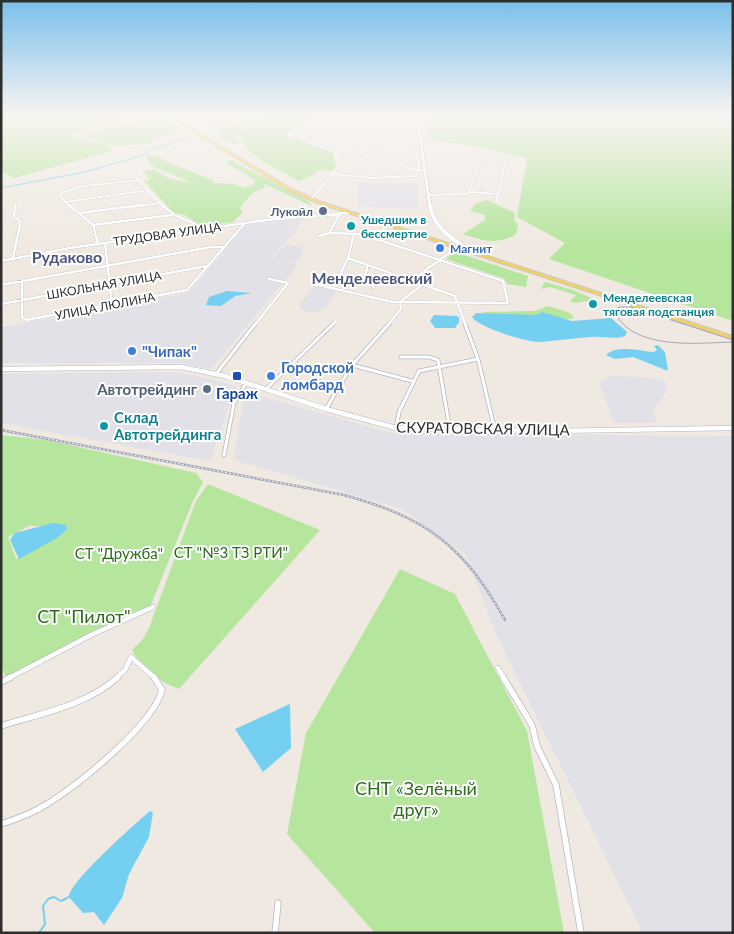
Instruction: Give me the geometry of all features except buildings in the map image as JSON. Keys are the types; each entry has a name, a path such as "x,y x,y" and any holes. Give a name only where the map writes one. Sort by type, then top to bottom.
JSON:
{"main road":[{"path":"236,158 311,200 733,338"},
{"path":"423,158 430,212 439,227 449,238 473,253"}],"street":[{"path":"311,200 338,166 336,158"},
{"path":"368,158 387,177"},
{"path":"390,158 418,171 425,171"},
{"path":"332,174 387,177 416,176 420,166 419,158"},
{"path":"470,192 481,158"},
{"path":"496,203 506,158"},
{"path":"135,176 172,215 178,219 189,220 205,229"},
{"path":"98,244 93,225 59,196 60,192 83,186 140,180"},
{"path":"65,202 149,190"},
{"path":"428,195 468,194 470,192 499,194"},
{"path":"80,213 160,203"},
{"path":"13,258 20,225 19,220 14,218 15,205"},
{"path":"329,233 340,213"},
{"name":"ТРУДОВАЯ УЛИЦА","path":"1,260 245,223 348,213"},
{"path":"93,225 172,215"},
{"path":"207,266 245,223"},
{"path":"377,240 387,225"},
{"path":"314,284 400,302 508,303 503,281 354,234 329,233 319,236"},
{"path":"334,287 348,258 354,234"},
{"path":"105,243 108,284 112,305"},
{"path":"1,285 211,247 224,247"},
{"path":"412,280 456,248"},
{"path":"348,258 455,296 478,359 494,431"},
{"path":"368,265 364,280 374,287"},
{"name":"ШКОЛЬНАЯ УЛИЦА","path":"1,304 207,266"},
{"name":"УЛИЦА ЛЮЛИНА","path":"22,300 22,317 26,320 50,317 188,288 207,266"},
{"path":"216,374 288,283 269,279"},
{"path":"22,281 22,300"},
{"path":"400,302 423,284"},
{"path":"326,409 352,365 396,316 400,310 400,302"},
{"path":"266,389 336,321"},
{"path":"401,356 429,357 438,360 450,430"},
{"path":"396,428 399,412 412,381 419,371 478,359"},
{"path":"352,365 412,381"},
{"name":"СКУРАТОВСКАЯ УЛИЦА","path":"1,369 181,367 216,374 326,409 396,428 494,431 733,428"},
{"path":"224,455 234,403 246,383"},
{"path":"1,682 91,635 153,607"},
{"path":"1,726 73,702 101,688 127,668 131,657 159,682 162,691 162,700 137,729 97,765 54,800 37,810 1,824"},
{"path":"498,668 532,725 537,746 556,785 581,933"},
{"path":"275,933 278,903"}],"shaded area":[{"path":"358,183 417,183 419,209 357,207"},
{"path":"302,217 298,228 270,259 298,265 211,369 182,363 1,363 1,327 188,293 247,224"},
{"path":"287,244 303,248 300,258 295,263 272,259"},
{"path":"314,285 338,290 326,307 311,314 298,307"},
{"path":"171,372 193,375 236,386 210,461 1,423 1,374"},
{"path":"612,375 660,379 667,383 666,393 653,411 657,423 614,423 599,382"},
{"path":"245,392 391,433 733,436 733,933 643,933 495,632 466,555 402,509 234,460"}],"green space":[{"path":"1,158 88,158 14,178 1,171"},
{"path":"146,158 160,158 169,163 213,180 214,183 235,184 244,188 254,184 255,180 226,163 231,160 308,201 312,206 264,184 265,188 250,195 240,208 243,212 233,222 202,226 185,215 174,213 144,181 150,180 143,171 153,169 170,179 192,183 148,164 150,161"},
{"path":"257,158 334,158 336,167 333,171 320,170 299,181"},
{"path":"525,158 733,158 733,321 549,259 565,243 517,217 527,158"},
{"path":"487,200 515,213 514,219 518,225 516,234 503,240 489,241 463,234 485,220 485,215 470,211 475,204"},
{"path":"455,252 528,276 526,287 507,284 505,279 446,259"},
{"path":"545,282 573,290 596,300 573,303 570,301 576,295 550,287 541,289"},
{"path":"548,306 570,313 574,318 484,314 483,312 535,311"},
{"name":"СТ \"Дружба\"","path":"1,435 47,440 196,473 203,482 193,501 150,607 136,611 6,678 1,664","holes":["29,526 68,527 16,559 8,537"]},
{"name":"СТ \"№3 ТЗ РТИ\"","path":"208,484 320,530 179,689 151,674 140,663 132,650 143,639 149,628 196,501"},
{"name":"СНТ «Зелёный друг»","path":"400,569 455,594 527,731 564,933 375,933 287,834 306,733"}],"water":[{"path":"227,291 252,293 235,296 221,306 206,305 209,297"},
{"path":"542,312 572,321 611,318 627,332 625,336 617,338 590,337 534,342 493,330 472,317 476,313 536,315"},
{"path":"434,315 456,316 459,317 459,322 455,328 435,328 430,321"},
{"path":"658,345 665,352 668,371 633,357 615,359 606,355 622,349 654,352 657,350 654,346"},
{"path":"53,523 66,525 67,529 57,538 19,559 10,540 15,533"},
{"path":"290,704 291,748 263,772 235,729"},
{"path":"150,811 153,813 149,837 129,874 122,898 104,925 94,912 83,913 69,897 80,879 104,853"}],"waterway":[{"path":"1,188 85,172 135,158"},
{"path":"39,933 45,924 43,906 48,899 54,897 61,901 69,897"}],"tram line":[{"path":"733,340 631,307 619,307 614,311 623,324 635,333 650,339 685,343 733,342"}],"railway":[{"path":"1,430 344,495 373,504 420,525 440,538 474,572 505,620"}],"place":[{"name":"Лукойл","path":"323,211"},
{"name":"Ушедшим в бессмертие","path":"351,226"},
{"name":"Магнит","path":"440,248"},
{"name":"Менделеевская тяговая подстанция","path":"593,304"},
{"name":"\"Чипак\"","path":"132,351"},
{"name":"Гараж","path":"237,376"},
{"name":"Городской ломбард","path":"271,376"},
{"name":"Автотрейдинг","path":"207,389"},
{"name":"Склад Автотрейдинга","path":"104,426"}],"district":[{"name":"Рудаково","path":"67,256"},
{"name":"Менделеевский","path":"372,277"}],"park label":[{"name":"СТ \"Пилот\"","path":"84,616"}]}
